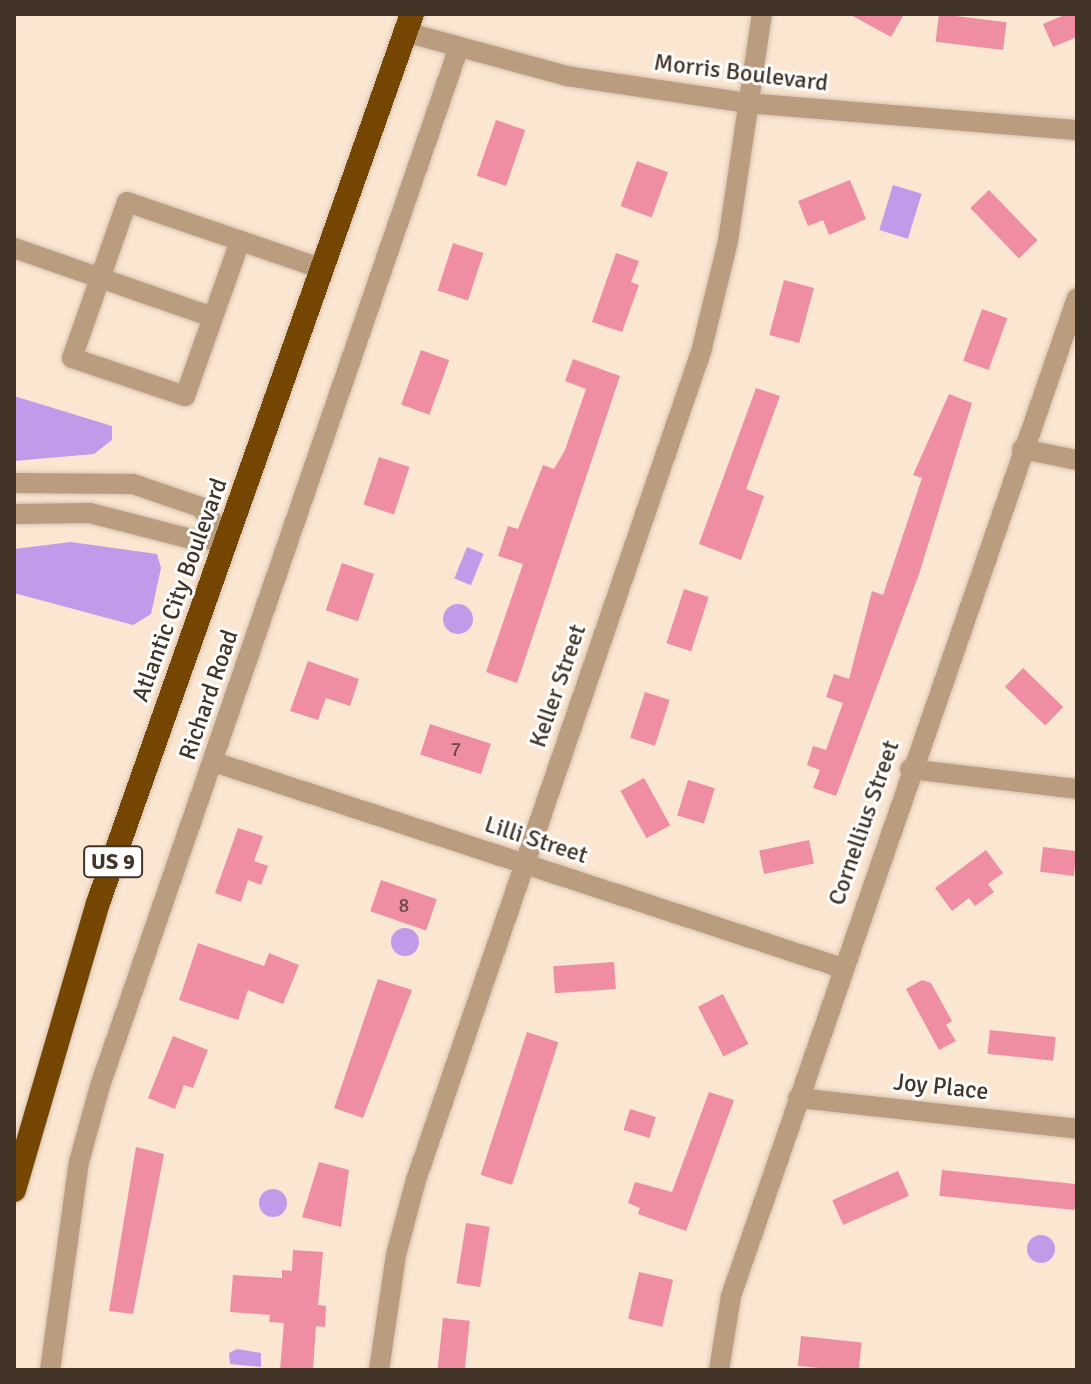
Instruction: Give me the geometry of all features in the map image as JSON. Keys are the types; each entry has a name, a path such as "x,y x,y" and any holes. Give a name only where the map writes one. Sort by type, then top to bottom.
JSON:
{"highway":[{"name":"Atlantic City Boulevard","path":"14,1190 22,1132 98,903 408,23"}],"street":[{"name":"Keller Street","path":"379,1370 396,1255 416,1180 701,352 728,241 762,14"},
{"name":"Morris Boulevard","path":"408,23 459,47 567,76 747,103 1077,130"},
{"name":"Richard Road","path":"50,1370 61,1266 96,1101 459,47"},
{"path":"240,241 185,396 72,358 127,202 323,269"},
{"path":"14,248 212,317"},
{"name":"Cornellius Street","path":"719,1370 731,1296 910,769 1077,298"},
{"path":"1022,449 1077,460"},
{"path":"14,483 133,484 200,507 228,540"},
{"path":"14,514 90,513 191,539 228,540"},
{"name":"Lilli Street","path":"214,762 842,968"},
{"path":"910,769 1077,789"},
{"name":"Joy Place","path":"798,1098 1077,1129"}],"shaded area":[{"path":"893,185 922,194 908,239 879,230"},
{"path":"14,396 112,426 112,440 94,454 14,461"},
{"path":"71,542 157,554 161,568 151,614 133,625 14,593 14,549"},
{"path":"467,547 484,554 471,585 454,579"},
{"path":"458,604 469,608 473,619 469,630 458,634 447,630 443,619 447,608"},
{"path":"405,928 415,932 419,942 415,952 405,956 395,952 391,942 395,932"},
{"path":"273,1189 283,1193 287,1203 283,1213 273,1217 263,1213 259,1203 263,1193"},
{"path":"1041,1235 1051,1239 1055,1249 1051,1259 1041,1263 1031,1259 1027,1249 1031,1239"},
{"path":"237,1349 261,1353 261,1367 230,1364 229,1353"}],"building":[{"path":"849,14 904,14 891,37"},
{"path":"939,14 1006,22 1003,50 936,42"},
{"path":"1067,14 1077,14 1077,37 1053,47 1043,24"},
{"path":"496,120 525,130 506,186 477,176"},
{"path":"637,161 668,172 652,217 621,206"},
{"path":"850,180 866,219 829,235 823,220 808,226 798,201"},
{"path":"989,190 1038,240 1019,258 970,208"},
{"path":"453,243 483,253 468,300 438,291"},
{"path":"616,253 639,261 631,282 639,285 622,332 592,322"},
{"path":"784,280 814,288 799,343 769,335"},
{"path":"982,309 1007,318 989,370 963,361"},
{"path":"421,350 449,360 429,415 401,405"},
{"path":"573,359 620,376 517,683 486,672 523,564 498,556 508,526 518,529 543,465 554,469 565,450 586,389 565,381"},
{"path":"756,388 780,396 746,489 764,496 741,560 699,544"},
{"path":"949,394 972,403 919,574 836,796 813,788 820,770 807,765 813,746 826,750 843,703 826,697 834,674 849,679 872,591 883,595 922,478 913,475"},
{"path":"379,457 409,467 394,514 364,505"},
{"path":"342,563 374,574 358,621 326,610"},
{"path":"684,589 709,597 691,651 666,643"},
{"path":"308,661 359,679 350,706 326,698 318,720 290,711"},
{"path":"1023,668 1063,707 1045,726 1005,687"},
{"path":"645,692 670,700 655,746 630,738"},
{"path":"430,724 491,744 481,774 420,754"},
{"path":"644,778 670,825 647,838 620,791"},
{"path":"688,780 715,788 704,824 677,815"},
{"path":"238,828 263,836 254,861 268,866 261,885 248,880 241,902 215,893"},
{"path":"809,840 814,863 764,874 759,851"},
{"path":"1043,847 1077,851 1074,876 1040,872"},
{"path":"986,850 1003,873 988,884 994,892 975,906 969,898 952,911 935,888"},
{"path":"381,880 437,899 426,930 370,911"},
{"path":"198,943 264,966 269,953 299,965 283,1004 248,990 238,1020 179,1000"},
{"path":"614,962 616,989 555,993 553,966"},
{"path":"378,979 412,990 363,1118 334,1108"},
{"path":"922,980 931,983 952,1021 946,1025 956,1041 939,1050 906,989"},
{"path":"723,994 748,1044 723,1057 698,1007"},
{"path":"990,1030 1056,1037 1053,1061 987,1054"},
{"path":"527,1032 558,1042 512,1185 481,1175"},
{"path":"173,1036 208,1050 193,1088 184,1085 175,1109 148,1098"},
{"path":"709,1092 734,1100 686,1231 638,1214 640,1208 628,1203 635,1182 672,1192"},
{"path":"630,1109 656,1117 649,1138 624,1130"},
{"path":"136,1147 164,1154 133,1314 109,1311"},
{"path":"319,1162 349,1170 341,1227 302,1217"},
{"path":"942,1170 1077,1184 1075,1210 939,1196"},
{"path":"898,1171 909,1196 843,1225 832,1200"},
{"path":"466,1223 490,1227 480,1287 456,1283"},
{"path":"293,1250 323,1252 318,1305 326,1306 325,1327 316,1326 313,1370 280,1370 284,1323 269,1322 270,1315 230,1312 233,1275 282,1278 282,1270 292,1271"},
{"path":"639,1272 673,1280 662,1327 628,1319"},
{"path":"443,1318 470,1321 465,1370 438,1370"},
{"path":"801,1336 862,1342 859,1370 798,1366"}]}
